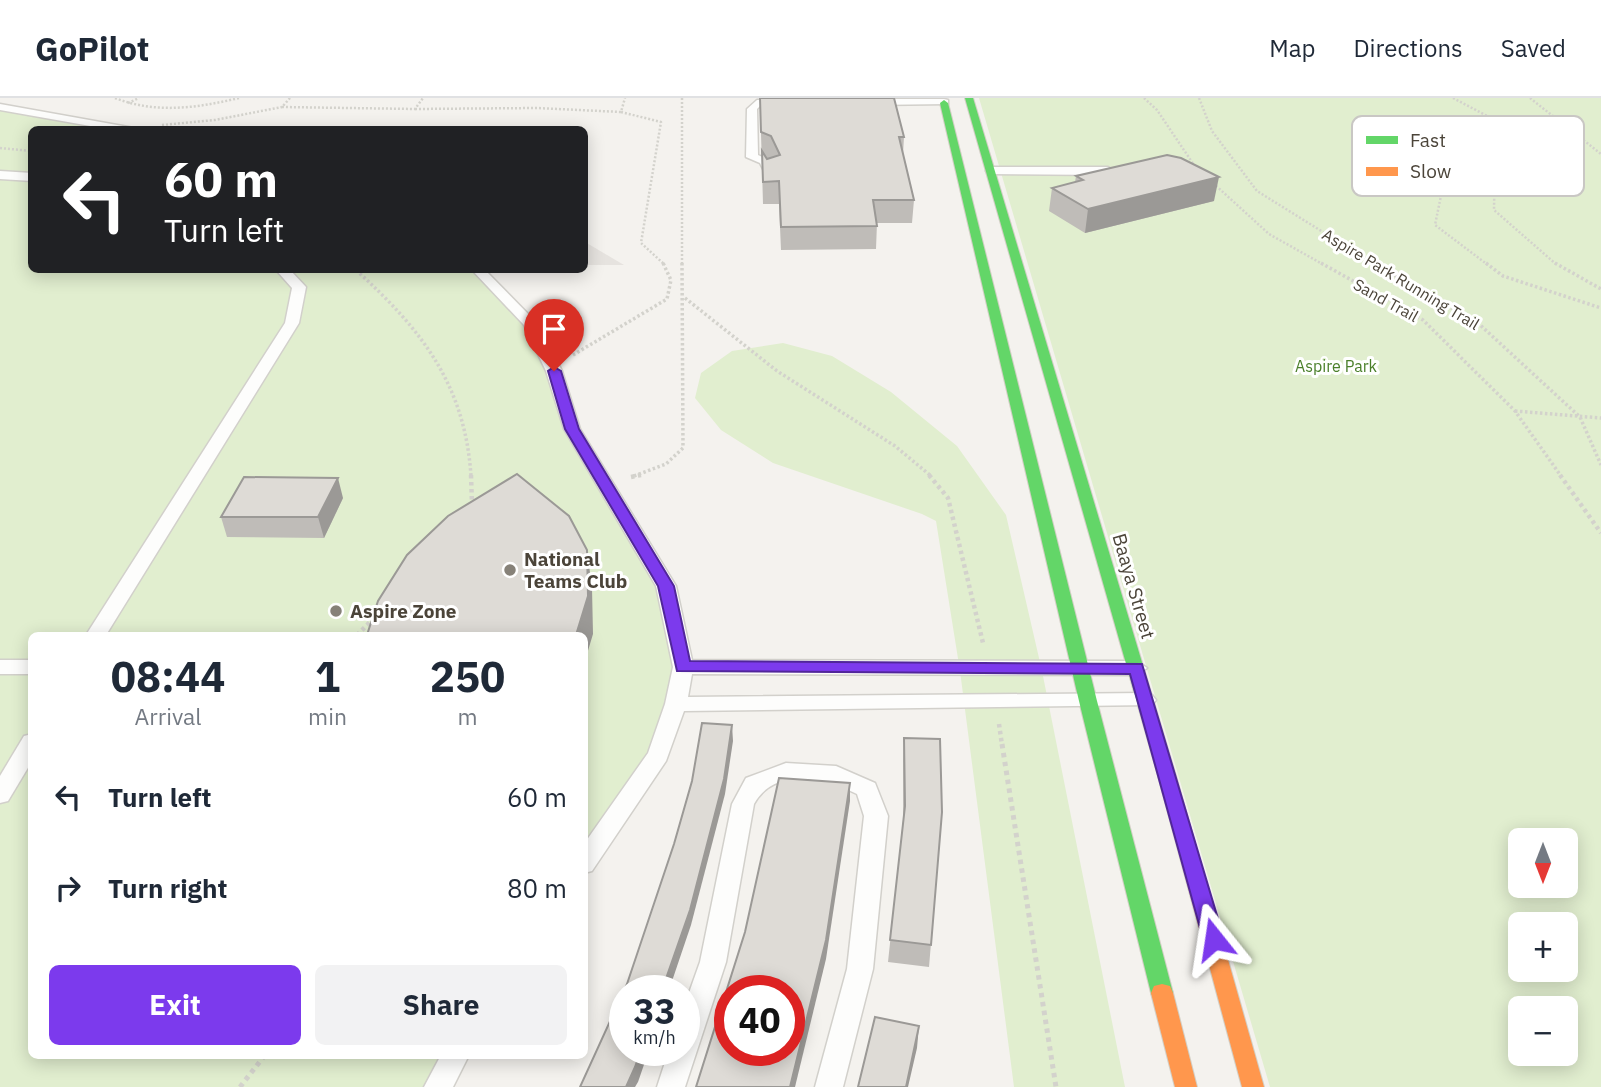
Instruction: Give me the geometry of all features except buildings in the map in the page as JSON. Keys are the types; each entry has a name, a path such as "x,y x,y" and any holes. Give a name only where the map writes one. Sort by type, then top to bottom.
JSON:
{"street":[{"path":"970,100 943,100 963,172 1088,701 1186,1087"},
{"name":"Baaya Street","path":"970,100 1136,668 1254,1087"},
{"path":"963,172 992,172"}],"lane":[{"path":"864,102 943,100"},
{"path":"772,176 765,161 752,157 752,108 757,103 799,102"},
{"path":"0,107 28,109 94,125 111,126"},
{"path":"992,172 1108,172"},
{"path":"0,175 28,177"},
{"path":"98,632 292,323 299,287 286,273"},
{"path":"481,273 530,323 554,371 572,429 666,586 683,667 676,704 658,755 588,858"},
{"path":"0,667 28,667"},
{"path":"683,667 1136,668"},
{"path":"676,704 1145,700"},
{"path":"0,795 28,749"},
{"path":"700,1001 713,962 743,804 754,784 786,771 836,774 867,789 876,816 860,969 829,1087"},
{"path":"438,1087 454,1059"},
{"path":"671,1087 678,1066"}],"path":[{"path":"115,98 134,105 161,108 205,105 239,98"},
{"path":"282,107 290,98"},
{"path":"415,109 423,98"},
{"path":"621,112 625,98"},
{"path":"606,482 654,471 673,461 683,448 682,98"},
{"path":"1144,98 1157,110 1192,165 1202,173"},
{"name":"Aspire Park Running Trail","path":"1199,98 1212,131 1257,191 1343,246 1479,323 1580,416 1601,465"},
{"path":"1453,98 1487,116"},
{"path":"1530,98 1553,116"},
{"path":"164,126 226,119 282,107 537,108 621,112 661,122 641,243 670,271 672,285 667,299 601,336 554,371"},
{"path":"1584,141 1601,154"},
{"path":"0,148 28,151"},
{"name":"Sand Trail","path":"1212,182 1269,234 1423,320 1515,411 1601,533"},
{"path":"1441,196 1435,225 1503,276 1601,308"},
{"path":"1494,196 1494,210 1563,270 1601,289"},
{"path":"359,273 388,298 419,335 443,373 464,422 472,507"},
{"path":"1515,411 1601,418"},
{"path":"360,632 378,614"},
{"path":"240,1087 262,1059"}],"green space":[{"name":"Aspire Park","path":"979,98 1601,98 1601,1087 1270,1087"},
{"name":"Aspire Zone","path":"0,107 119,126 28,126 28,273 481,273 530,323 572,429 666,586 683,667 658,755 588,860 588,632 28,632 28,1059 453,1059 438,1087 0,1087"},
{"path":"783,343 832,356 891,392 957,446 1006,515 1042,671 1125,1087 1014,1087 960,671 936,521 773,463 721,430 695,398 701,373 732,351"}],"shaded area":[{"path":"588,244 624,265 588,265"}],"traffic: fast":[{"path":"969,98 1167,776"},
{"path":"944,103 1088,701 1162,993"}],"traffic: slow":[{"path":"1167,776 1253,1087"},
{"path":"1162,993 1186,1087"}],"place":[{"name":"National Teams Club","path":"510,570"},
{"name":"Aspire Zone","path":"336,611"}],"route":[{"path":"554,371 572,429 666,586 683,667 990,670 1136,668 1214,939"}]}
